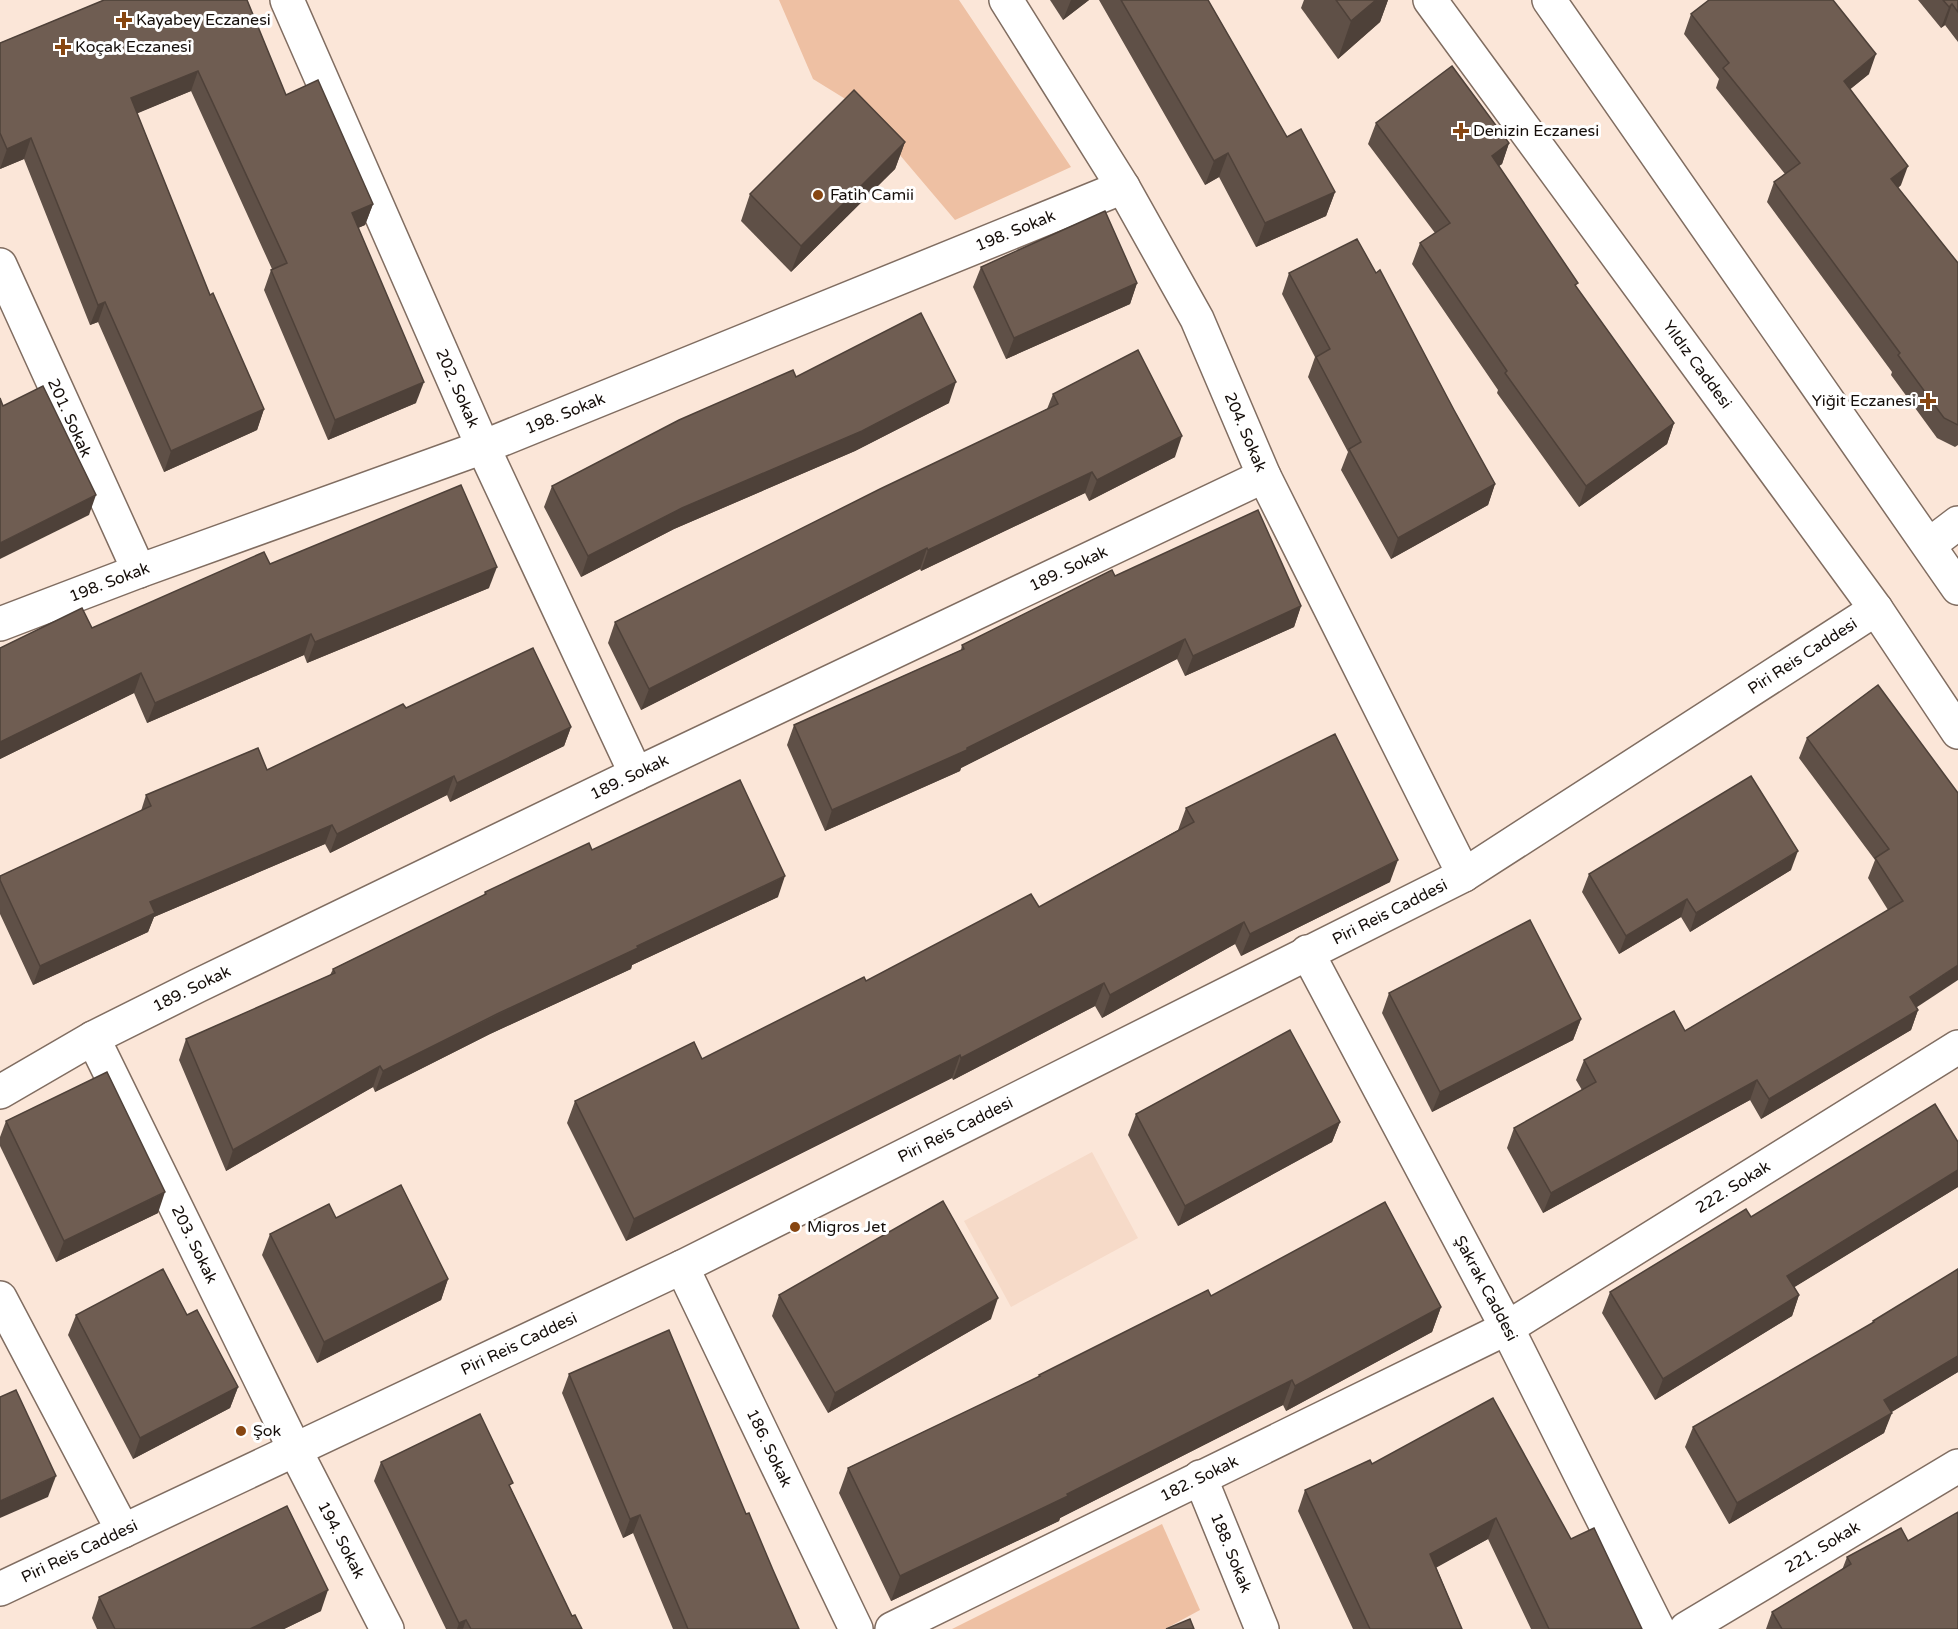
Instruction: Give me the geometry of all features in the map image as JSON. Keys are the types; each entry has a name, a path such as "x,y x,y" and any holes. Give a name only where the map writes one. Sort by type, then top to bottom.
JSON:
{"street":[{"name":"202. Sokak","path":"287,0 483,447 636,774"},
{"name":"204. Sokak","path":"1006,0 1123,187 1197,319 1264,476 1464,874"},
{"name":"Yıldız Caddesi","path":"1430,0 1876,609 1958,732"},
{"path":"1549,0 1958,588"},
{"name":"198. Sokak","path":"0,624 139,571 483,447 1123,187"},
{"name":"201. Sokak","path":"0,265 139,571"},
{"name":"189. Sokak","path":"0,1092 93,1038 636,774 1264,476"},
{"path":"1929,545 1958,523"},
{"name":"Piri Reis Caddesi","path":"0,1588 682,1267 1464,874 1876,609"},
{"name":"Şakrak Caddesi","path":"1307,951 1508,1328 1658,1629"},
{"name":"203. Sokak","path":"93,1038 296,1450"},
{"name":"222. Sokak","path":"1508,1328 1958,1047"},
{"name":"186. Sokak","path":"682,1267 856,1629"},
{"path":"0,1298 123,1531"},
{"name":"182. Sokak","path":"892,1629 1508,1328"},
{"name":"194. Sokak","path":"296,1450 387,1629"},
{"name":"221. Sokak","path":"1686,1629 1958,1466"},
{"name":"188. Sokak","path":"1200,1477 1262,1629"}],"shaded area":[{"path":"779,0 959,0 1071,167 955,220 860,108 813,79"},
{"path":"1092,1152 1138,1238 1011,1307 964,1221"},
{"path":"1162,1524 1200,1610 1165,1629 952,1629"}],"building":[{"path":"104,0 247,0 286,95 318,80 373,204 352,213 424,382 335,420 271,270 287,263 198,71 131,98 210,295 213,293 264,409 171,451 105,302 98,305 31,138 7,149 0,133 0,43"},
{"path":"1121,0 1208,0 1287,137 1301,129 1335,192 1265,223 1228,153 1214,161"},
{"path":"1336,0 1376,0 1351,21"},
{"path":"1709,0 1833,0 1876,54 1844,81 1908,166 1891,179 1958,263 1958,425 1944,418 1898,355 1900,353 1774,182 1800,163 1723,68 1729,63 1691,14"},
{"path":"1943,0 1958,0 1958,12 1952,4 1949,7"},
{"path":"1452,66 1509,143 1492,156 1578,283 1575,285 1674,423 1586,486 1505,373 1507,371 1420,243 1450,223 1376,123"},
{"name":"Fatih Camii","path":"854,90 905,142 801,246 750,194"},
{"path":"1105,211 1137,283 1014,338 981,267"},
{"path":"1357,239 1376,273 1380,270 1495,484 1398,538 1349,449 1361,442 1316,357 1330,349 1289,273"},
{"path":"921,313 956,382 862,431 682,508 588,556 552,486 679,420 793,370 796,377"},
{"path":"1138,350 1182,436 1097,480 1092,472 928,550 927,548 649,689 615,622 880,489 1058,404 1053,394"},
{"path":"43,386 96,495 0,543 0,398 3,406"},
{"path":"461,485 497,567 315,642 311,634 155,703 141,673 0,742 0,648 82,608 92,628 264,552 270,564"},
{"path":"1258,510 1301,606 1193,656 1185,639 967,750 832,810 794,725 964,649 962,645 1112,570 1115,576"},
{"path":"533,648 571,727 457,783 454,776 337,834 332,825 150,902 155,913 40,966 0,876 151,806 146,795 258,748 267,770 403,704 406,708"},
{"path":"1878,685 1958,793 1958,965 1910,997 1918,1010 1769,1099 1757,1080 1551,1193 1514,1128 1596,1082 1584,1060 1674,1011 1685,1031 1903,901 1875,858 1889,849 1807,738"},
{"path":"1335,734 1398,860 1250,934 1244,922 1110,995 1104,983 961,1058 960,1055 634,1219 575,1101 694,1042 702,1059 864,977 866,981 1031,894 1039,907 1194,822 1186,808"},
{"path":"1751,776 1798,851 1696,913 1687,899 1626,936 1589,874"},
{"path":"740,780 785,876 383,1071 380,1066 233,1150 186,1039 335,973 333,969 486,894 485,892 589,843 592,850"},
{"path":"1530,920 1581,1019 1440,1092 1389,993"},
{"path":"1290,1030 1340,1122 1185,1206 1136,1114"},
{"path":"107,1072 165,1192 64,1241 6,1121"},
{"path":"1935,1104 1958,1142 1958,1170 1787,1276 1799,1295 1663,1379 1610,1292 1746,1209 1751,1217"},
{"path":"401,1185 448,1279 324,1342 270,1234 329,1204 336,1218"},
{"path":"943,1201 998,1298 835,1393 779,1295"},
{"path":"1385,1202 1441,1307 1295,1386 1292,1380 1067,1494 1068,1496 900,1576 848,1468 1040,1376 1208,1290 1211,1296"},
{"path":"163,1269 187,1315 197,1310 238,1387 140,1438 76,1315"},
{"path":"1958,1269 1958,1356 1884,1400 1892,1413 1737,1503 1693,1427 1874,1322"},
{"path":"669,1330 746,1514 749,1513 799,1629 688,1629 640,1515 630,1519 569,1374"},
{"path":"16,1390 56,1476 0,1501 0,1397"},
{"path":"1493,1398 1571,1539 1594,1528 1642,1629 1549,1629 1496,1518 1430,1554 1462,1629 1370,1629 1305,1490 1370,1460 1372,1464"},
{"path":"480,1414 513,1483 509,1485 572,1616 575,1615 582,1629 471,1629 466,1620 459,1623 381,1462"},
{"path":"287,1506 328,1590 250,1629 115,1629 99,1597"},
{"path":"1958,1512 1958,1629 1782,1629 1772,1612 1851,1564 1847,1557 1901,1528 1908,1541"},
{"path":"1190,1619 1194,1629 1166,1629"}],"place":[{"name":"Kayabey Eczanesi","path":"124,20"},
{"name":"Koçak Eczanesi","path":"63,47"},
{"name":"Denizin Eczanesi","path":"1461,131"},
{"name":"Fatih Camii","path":"818,195"},
{"name":"Yiğit Eczanesi","path":"1928,401"},
{"name":"Migros Jet","path":"795,1227"},
{"name":"Şok","path":"241,1431"}]}
